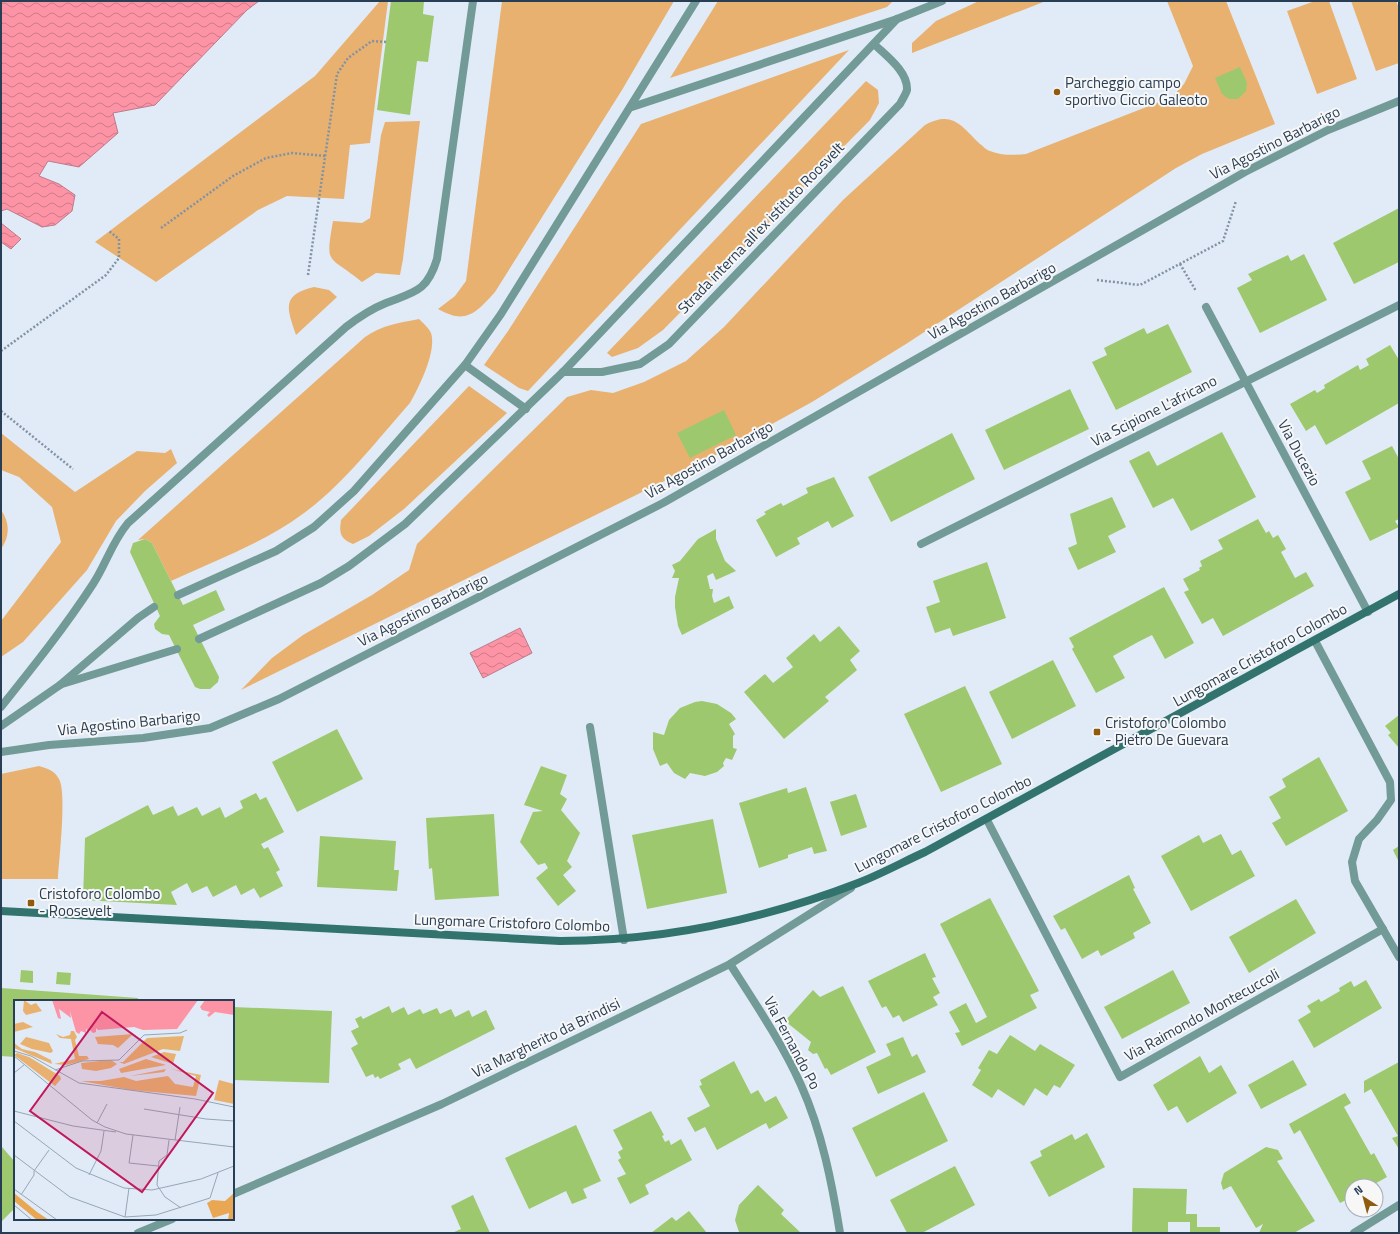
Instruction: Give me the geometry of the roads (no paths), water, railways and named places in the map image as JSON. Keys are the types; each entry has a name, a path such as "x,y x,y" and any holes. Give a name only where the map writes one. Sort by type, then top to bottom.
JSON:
{"main road":[{"name":"Lungomare Cristoforo Colombo","path":"1,912 560,941 624,940 667,935 752,917 788,908 859,882 925,852 987,820 1399,594"}],"street":[{"path":"1,707 73,614 94,582 119,534 128,523 346,327 363,314 377,307 410,296 425,284 430,277 437,259 473,1"},
{"path":"178,595 276,551 314,527 354,491 465,365 501,314 632,108 696,1"},
{"path":"632,108 897,19 942,1"},
{"path":"199,639 321,583 349,566 405,524 563,372 897,19"},
{"name":"Strada interna all'ex istituto Roosvelt","path":"563,372 602,372 640,364 669,344 900,104 907,90 905,78 894,63 874,44"},
{"name":"Via Agostino Barbarigo","path":"1,752 49,745 170,735 210,728 235,719 279,699 663,503 1065,276 1172,212 1245,172 1328,130 1399,101"},
{"name":"Via Scipione L'africano","path":"921,544 1399,304"},
{"name":"Via Ducezio","path":"1206,307 1244,382 1368,612"},
{"path":"465,365 526,409"},
{"path":"1,726 60,685 138,618 154,607"},
{"path":"1315,641 1390,782 1391,800 1377,820 1359,839 1352,862 1355,881 1399,957"},
{"path":"60,685 177,649"},
{"path":"590,727 624,940"},
{"name":"Via Raimondo Montecuccoli","path":"987,820 1120,1077 1383,929"},
{"name":"Via Margherito da Brindisi","path":"234,1194 442,1104 730,964 859,882"},
{"name":"Via Fernando Po","path":"730,964 765,1018 801,1086 822,1145 840,1233"},
{"path":"1354,1233 1399,1205"},
{"path":"138,1233 170,1220"}],"water":[{"path":"1,1 259,1 247,10 155,105 113,113 118,133 79,167 48,161 39,176 59,184 75,195 72,211 55,225 42,227 7,209 1,211"},
{"path":"1,223 21,239 11,249 1,242"},
{"path":"520,628 532,653 483,678 470,653"}],"place":[{"name":"Parcheggio campo sportivo Ciccio Galeoto","path":"1057,92"},
{"name":"Cristoforo Colombo - Pietro De Guevara","path":"1097,732"},
{"name":"Cristoforo Colombo - Roosevelt","path":"31,903"}]}
